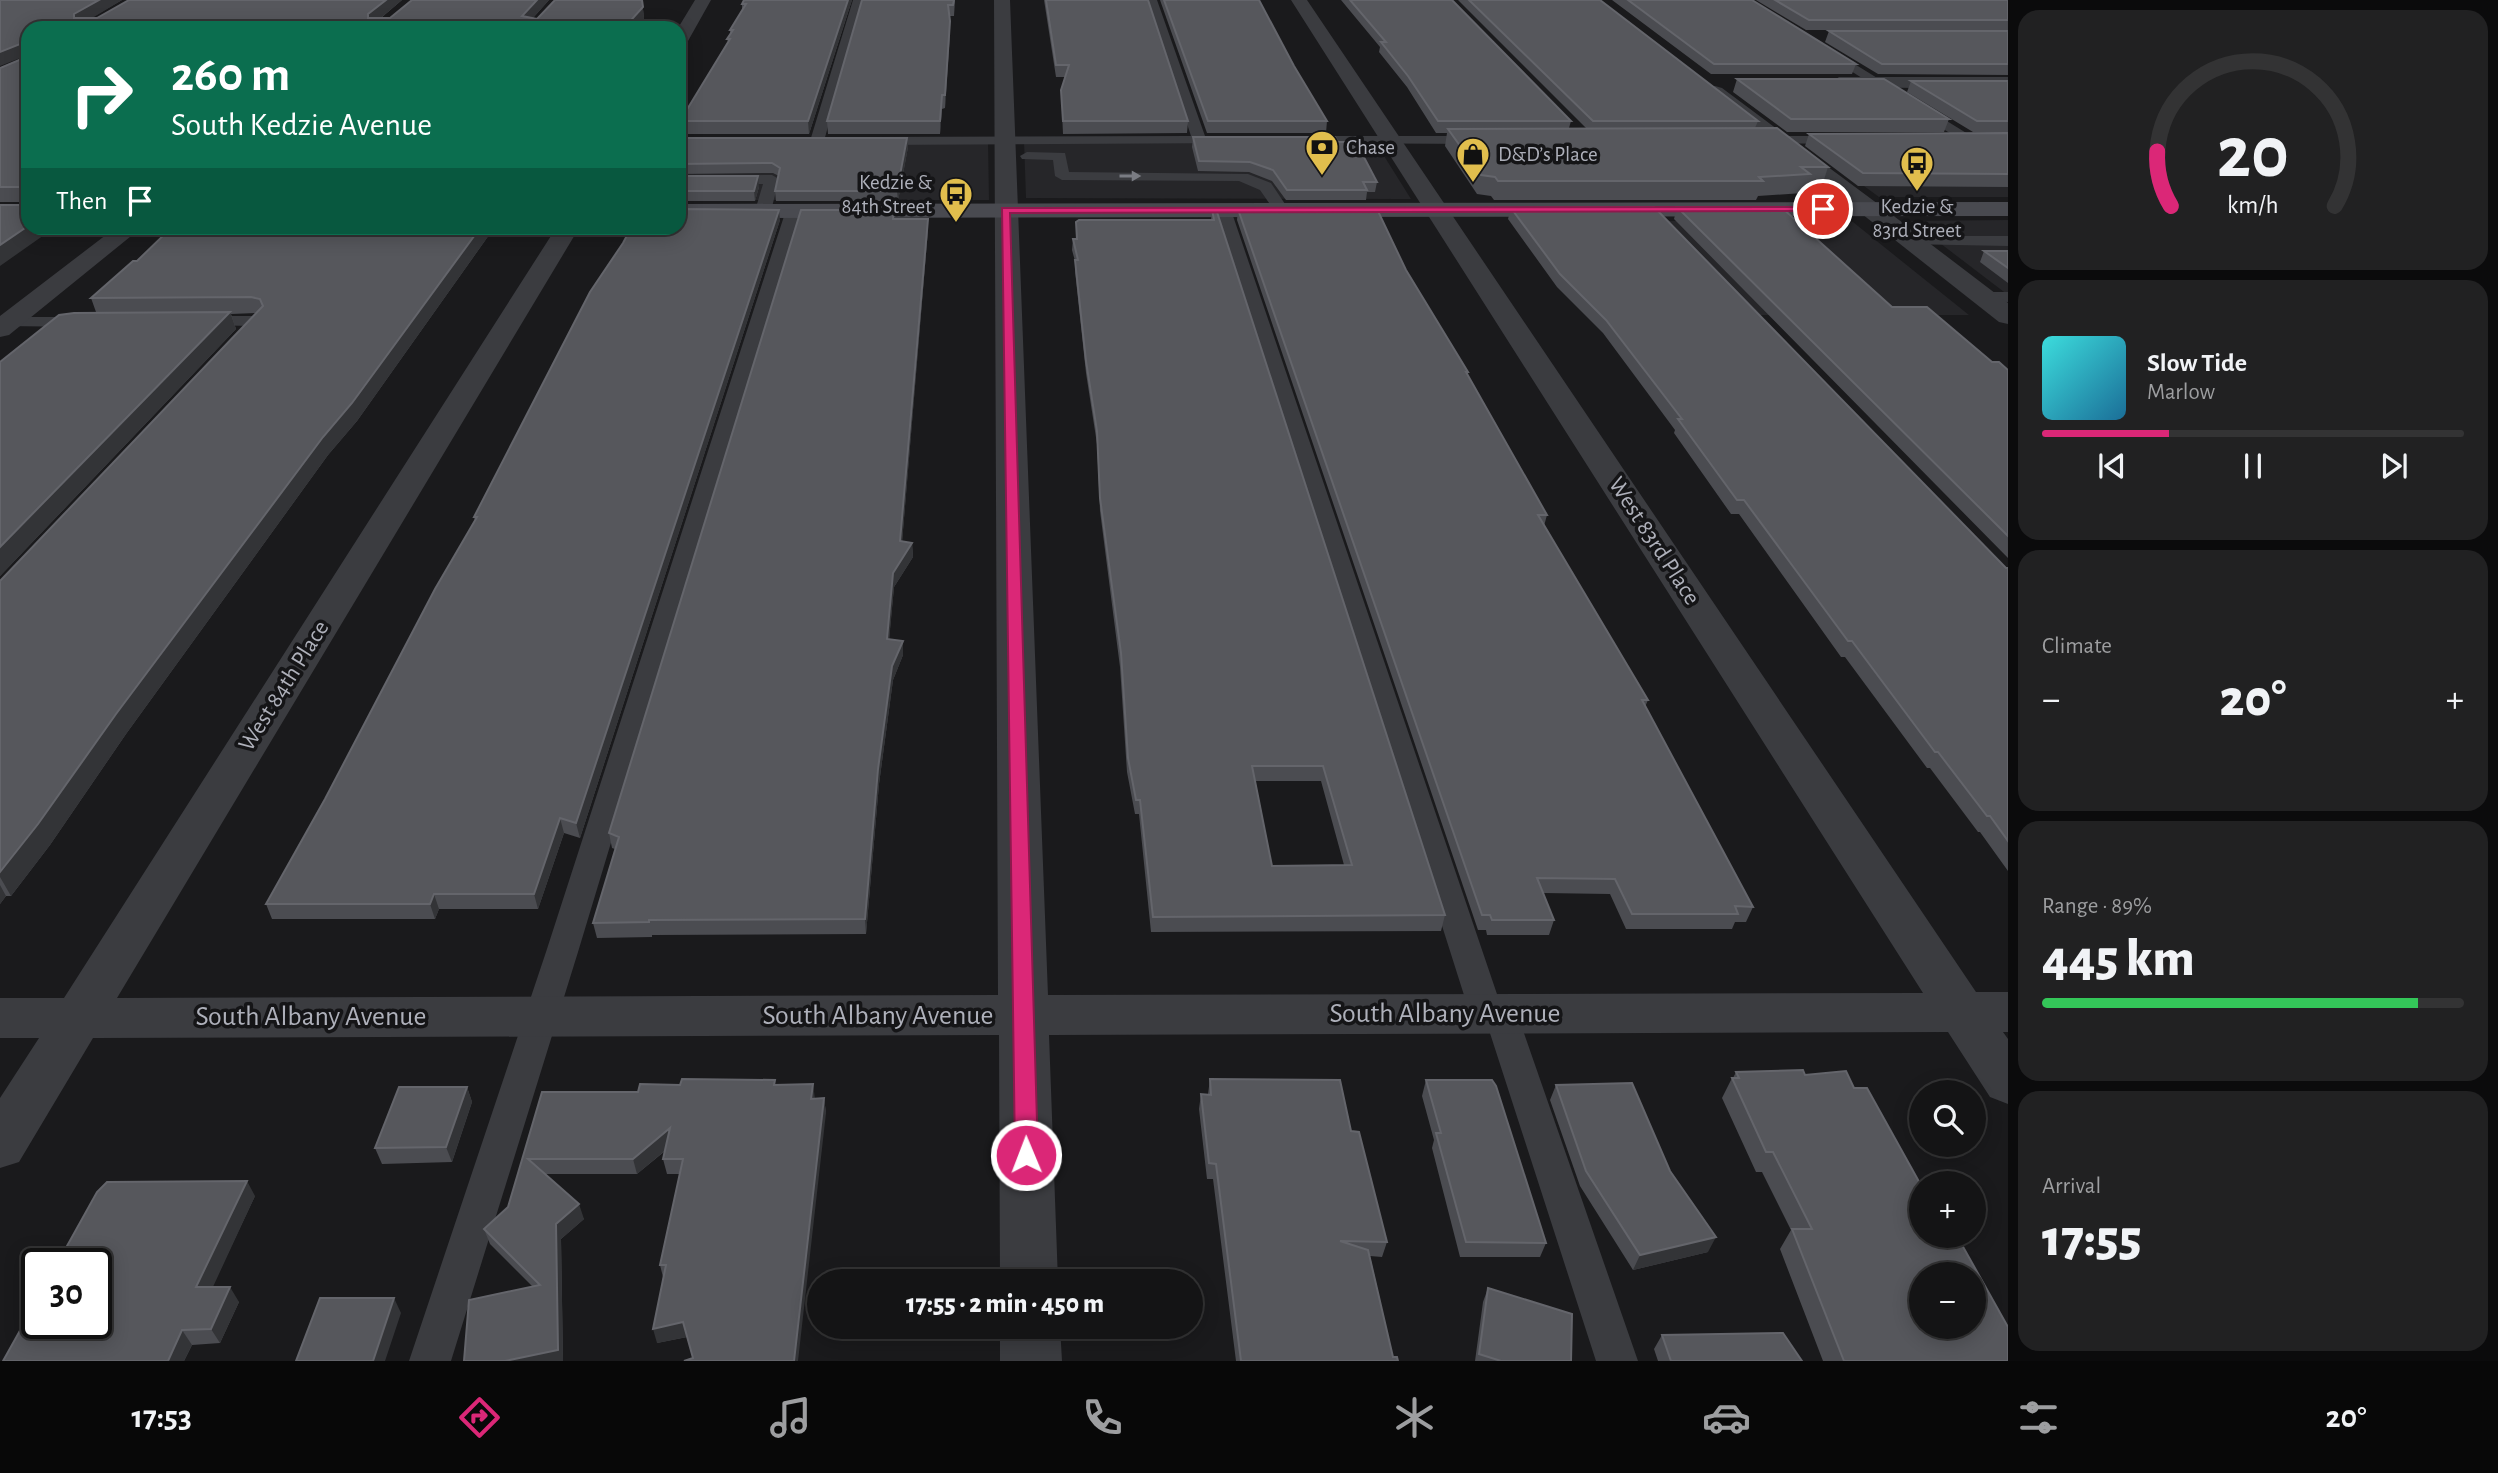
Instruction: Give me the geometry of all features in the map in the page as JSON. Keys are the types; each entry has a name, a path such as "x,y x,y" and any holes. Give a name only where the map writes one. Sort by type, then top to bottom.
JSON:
{"main road":[{"path":"686,211 2008,209"}],"street":[{"path":"686,29 703,0"},
{"path":"1002,0 1029,1269"},
{"name":"West 83rd Place","path":"1299,0 1437,210 1985,1012 2008,1082"},
{"path":"1729,83 1704,83 1911,241 1996,297 2008,316"},
{"path":"1823,83 2008,83"},
{"path":"5,326 120,235"},
{"name":"West 84th Place","path":"0,1145 563,235"},
{"name":"South Albany Avenue","path":"0,1018 1985,1012"},
{"path":"1031,1339 1031,1361"}],"lane":[{"path":"816,141 858,0"},
{"path":"1152,0 1199,140"},
{"path":"1812,42 1975,139 1941,139"},
{"path":"1742,140 1859,139"},
{"path":"856,141 1004,148 1239,140"},
{"path":"1292,140 1493,140"},
{"path":"1004,148 1061,159"},
{"path":"1061,159 1073,149 1200,148 1217,155 1227,177"},
{"path":"1061,159 1062,176 1227,177 1259,181 1269,188 1281,210"},
{"path":"1193,177 1213,210 1617,1361"},
{"path":"686,180 772,179 763,211"},
{"path":"1653,210 1675,232"},
{"path":"430,1361 794,211"},
{"path":"1911,241 2008,241"},
{"path":"5,326 106,321"},
{"path":"174,321 257,321 237,341"}],"shaded area":[{"path":"2008,139 2008,197 1879,197 1801,140"},
{"path":"1374,140 1411,199 1026,198 1024,141"},
{"path":"686,141 988,141 989,200 686,200"},
{"path":"2008,220 2008,295 1911,221"},
{"path":"1663,221 1853,222 1969,315 1755,315"}],"building":[{"path":"0,0 99,0 74,14 74,18 97,18 129,0 386,0 368,14 368,18 390,18 412,0 537,0 522,16 537,19 555,0 642,0 643,7 630,21 21,21 21,44 0,52"},
{"path":"744,0 848,0 808,121 686,121 686,111 730,39 727,39 733,30 730,30 746,4 742,4"},
{"path":"862,0 954,0 953,5 948,5 950,21 945,95 942,95 940,121 827,121"},
{"path":"1046,0 1148,0 1188,121 1063,121 1061,90 1069,65 1056,65"},
{"path":"1164,0 1259,0 1327,121 1208,121"},
{"path":"1350,0 1452,0 1571,121 1438,121 1381,42 1386,42"},
{"path":"1469,0 1600,0 1758,121 1593,121"},
{"path":"1628,0 1752,0 1856,64 1714,64"},
{"path":"1775,0 2008,0 2008,20 1809,20"},
{"path":"1829,31 2008,31 2008,64 1882,64"},
{"path":"21,59 21,187 0,187 0,68"},
{"path":"1737,79 1884,79 1949,119 1791,119"},
{"path":"1911,81 2008,81 2008,121 1977,121"},
{"path":"1777,128 1828,167 1801,167 1810,174 1759,177 1763,181 1498,181 1495,177 1481,175 1448,129"},
{"path":"2008,133 2008,174 1863,173 1809,134"},
{"path":"1193,137 1335,137 1338,142 1356,142 1377,182 1363,182 1367,190 1287,190 1273,170 1250,162 1199,161"},
{"path":"686,138 907,138 897,191 775,191 780,168 772,163 686,164"},
{"path":"686,176 758,176 754,191 686,191"},
{"path":"0,205 21,205 21,231 0,245"},
{"path":"1654,207 2008,568 2008,841 1938,752 1935,752 1852,641 1848,641 1744,500 1737,500 1678,419 1682,419 1606,320 1560,274 1511,208"},
{"path":"1677,207 1781,207 1892,307 1927,307 1992,362 1999,362 2008,370 2008,536"},
{"path":"686,209 779,210 576,823 560,818 534,894 434,894 430,904 266,904 325,799 435,589 477,517 474,517 590,292 627,235 686,235"},
{"path":"1212,209 1216,209 1445,915 1153,917 1140,800 1136,800 1128,758 1121,653 1100,498 1097,431 1086,361 1075,260 1078,260 1073,239 1077,239 1076,222 1079,220 1214,220","holes":["1252,766 1323,766 1352,865 1272,866"]},
{"path":"1238,209 1377,209 1406,270 1468,372 1547,515 1538,515 1648,700 1642,700 1753,907 1735,906 1738,914 1632,914 1615,879 1537,878 1554,920 1492,920 1490,915 1482,915"},
{"path":"801,210 894,210 893,219 928,219 900,541 912,543 893,573 887,639 903,641 892,666 878,769 865,919 649,920 593,923 619,837 609,833"},
{"path":"164,235 475,235 0,872 0,581 263,306 260,299 251,297 91,298 133,261 137,261"},
{"path":"1984,251 2008,251 2008,268"},
{"path":"230,312 0,547 0,362 59,315"},
{"path":"1803,1070 1805,1075 1846,1071 1854,1088 1867,1088 1913,1171 1909,1171 1909,1248 1964,1248 1972,1262 1909,1262 1909,1339 1986,1339 1986,1288 2008,1327 2008,1361 1844,1361 1792,1229 1812,1229 1773,1152 1766,1152 1732,1078 1739,1078 1736,1072"},
{"path":"682,1079 775,1080 774,1085 813,1084 811,1099 824,1098 794,1361 684,1361 693,1358 683,1322 653,1329 666,1265 660,1265 683,1159 663,1159 670,1128 633,1159 528,1159 579,1204 556,1224 558,1350 505,1361 464,1361 469,1300 540,1285 484,1229 508,1207 542,1092 638,1092 640,1084 680,1085"},
{"path":"1210,1079 1340,1080 1351,1131 1359,1132 1387,1242 1340,1241 1368,1250 1393,1357 1397,1357 1398,1361 1241,1361 1216,1164 1209,1163 1201,1094 1211,1095"},
{"path":"1426,1080 1492,1080 1546,1243 1466,1242 1436,1133 1441,1133"},
{"path":"1632,1083 1670,1171 1716,1237 1640,1255 1586,1171 1556,1085"},
{"path":"399,1087 467,1087 446,1147 375,1148"},
{"path":"247,1181 196,1287 230,1287 211,1329 182,1330 168,1361 3,1361 21,1329 21,1339 112,1339 112,1248 66,1248 97,1192 107,1182"},
{"path":"1488,1288 1572,1314 1571,1361 1501,1361 1479,1354"},
{"path":"320,1298 394,1298 373,1361 296,1361"},
{"path":"1783,1333 1802,1361 1671,1361 1662,1335"}],"place":[{"name":"Chase","path":"1322,177"},
{"name":"D&D’s Place","path":"1473,184"},
{"name":"Kedzie & 83rd Street","path":"1917,193"},
{"name":"Kedzie & 84th Street","path":"956,224"}],"route":[{"path":"1026,1155 1005,210 1823,209"}]}
